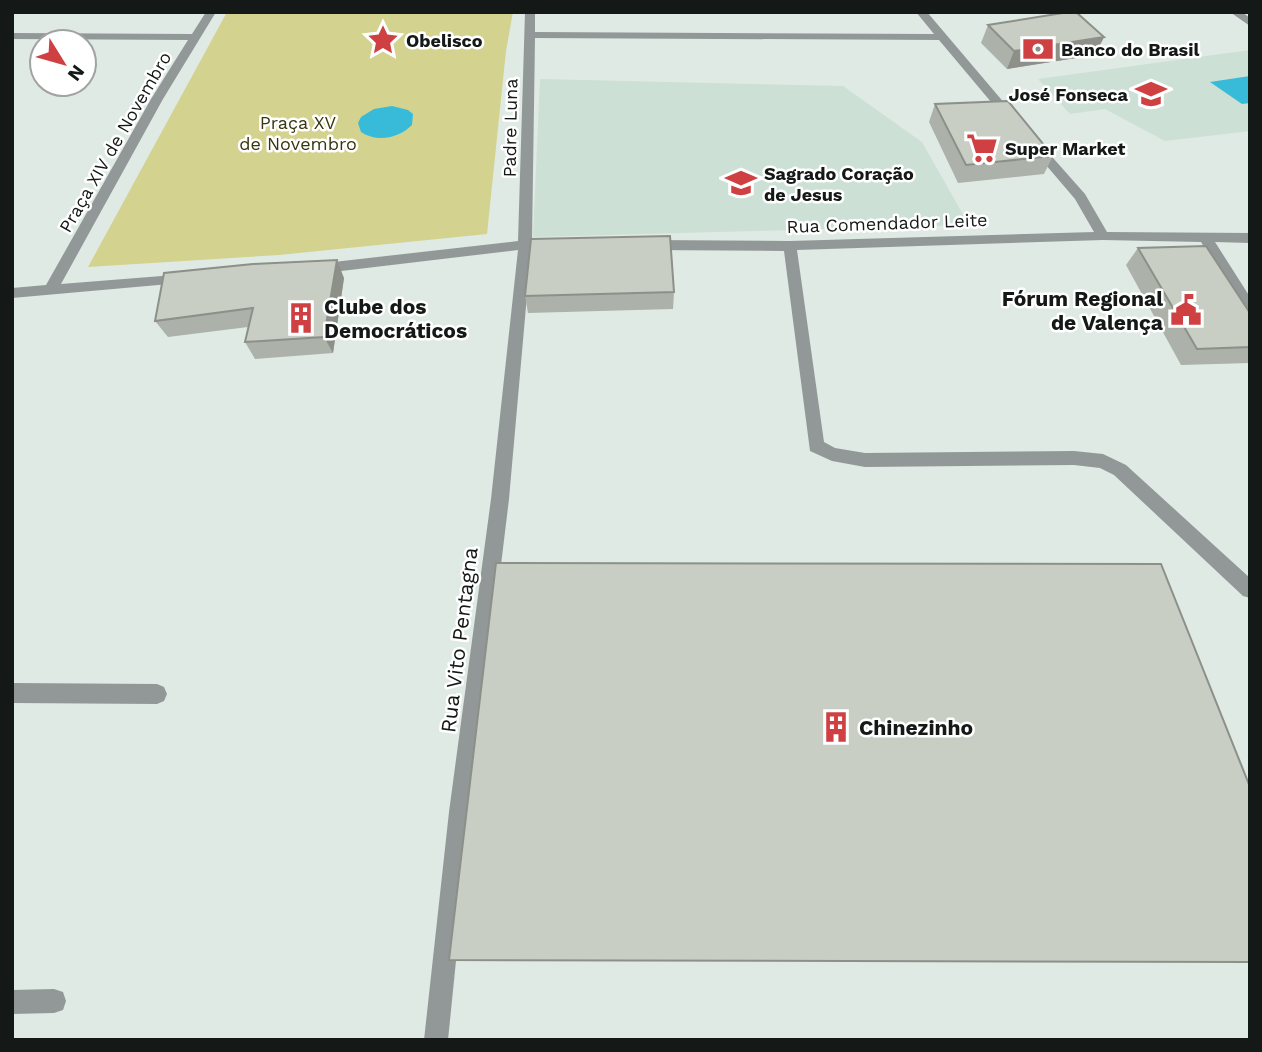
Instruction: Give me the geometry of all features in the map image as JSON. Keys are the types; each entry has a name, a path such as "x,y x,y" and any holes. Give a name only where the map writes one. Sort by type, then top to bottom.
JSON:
{"street":[{"name":"Praça XIV de Novembro","path":"51,289 157,99 211,12"},
{"name":"Padre Luna","path":"525,245 530,12"},
{"path":"921,12 1080,197 1104,236"},
{"path":"1235,12 1250,23"},
{"path":"530,35 940,37"},
{"path":"12,36 196,37"},
{"name":"Rua Comendador Leite","path":"636,245 790,246 1104,236 1250,238"},
{"path":"1205,237 1250,309"},
{"path":"300,270 369,265 525,245 567,245"},
{"name":"Rua Vito Pentagna","path":"436,1040 460,812 500,499 525,245"},
{"path":"790,246 813,435 817,446 832,454 865,460 1074,458 1102,461 1120,470 1250,590"},
{"path":"12,293 203,278"},
{"path":"12,693 157,694"},
{"path":"12,1002 54,1001"}],"shaded area":[{"name":"José Fonseca","path":"1250,50 1250,131 1165,141 1105,109 1070,114 1038,79"},
{"name":"Sagrado Coração de Jesus","path":"540,79 843,86 922,142 969,225 533,237"}],"green space":[{"name":"Praça XV de Novembro","path":"227,12 513,12 506,51 487,234 279,255 88,267"}],"water":[{"path":"1250,76 1250,103 1242,104 1210,82"},
{"path":"392,106 413,114 412,125 388,138 361,132 358,123 361,117 374,109"}],"building":[{"path":"1076,12 1104,37 1014,51 988,25"},
{"path":"1008,101 1053,156 966,165 935,104"},
{"path":"670,236 674,292 525,296 531,239"},
{"path":"1206,246 1250,313 1250,347 1197,349 1138,248"},
{"path":"337,260 324,337 245,342 253,308 155,321 164,273 253,264"},
{"name":"Chinezinho","path":"496,563 1161,564 1250,787 1250,962 449,960"}],"place":[{"name":"Obelisco","path":"383,40"},
{"name":"Banco do Brasil","path":"1038,49"},
{"name":"José Fonseca","path":"1151,94"},
{"name":"Super Market","path":"982,148"},
{"name":"Sagrado Coração de Jesus","path":"741,183"},
{"name":"Fórum Regional de Valença","path":"1186,310"},
{"name":"Clube dos Democráticos","path":"301,318"},
{"name":"Chinezinho","path":"836,727"}]}
